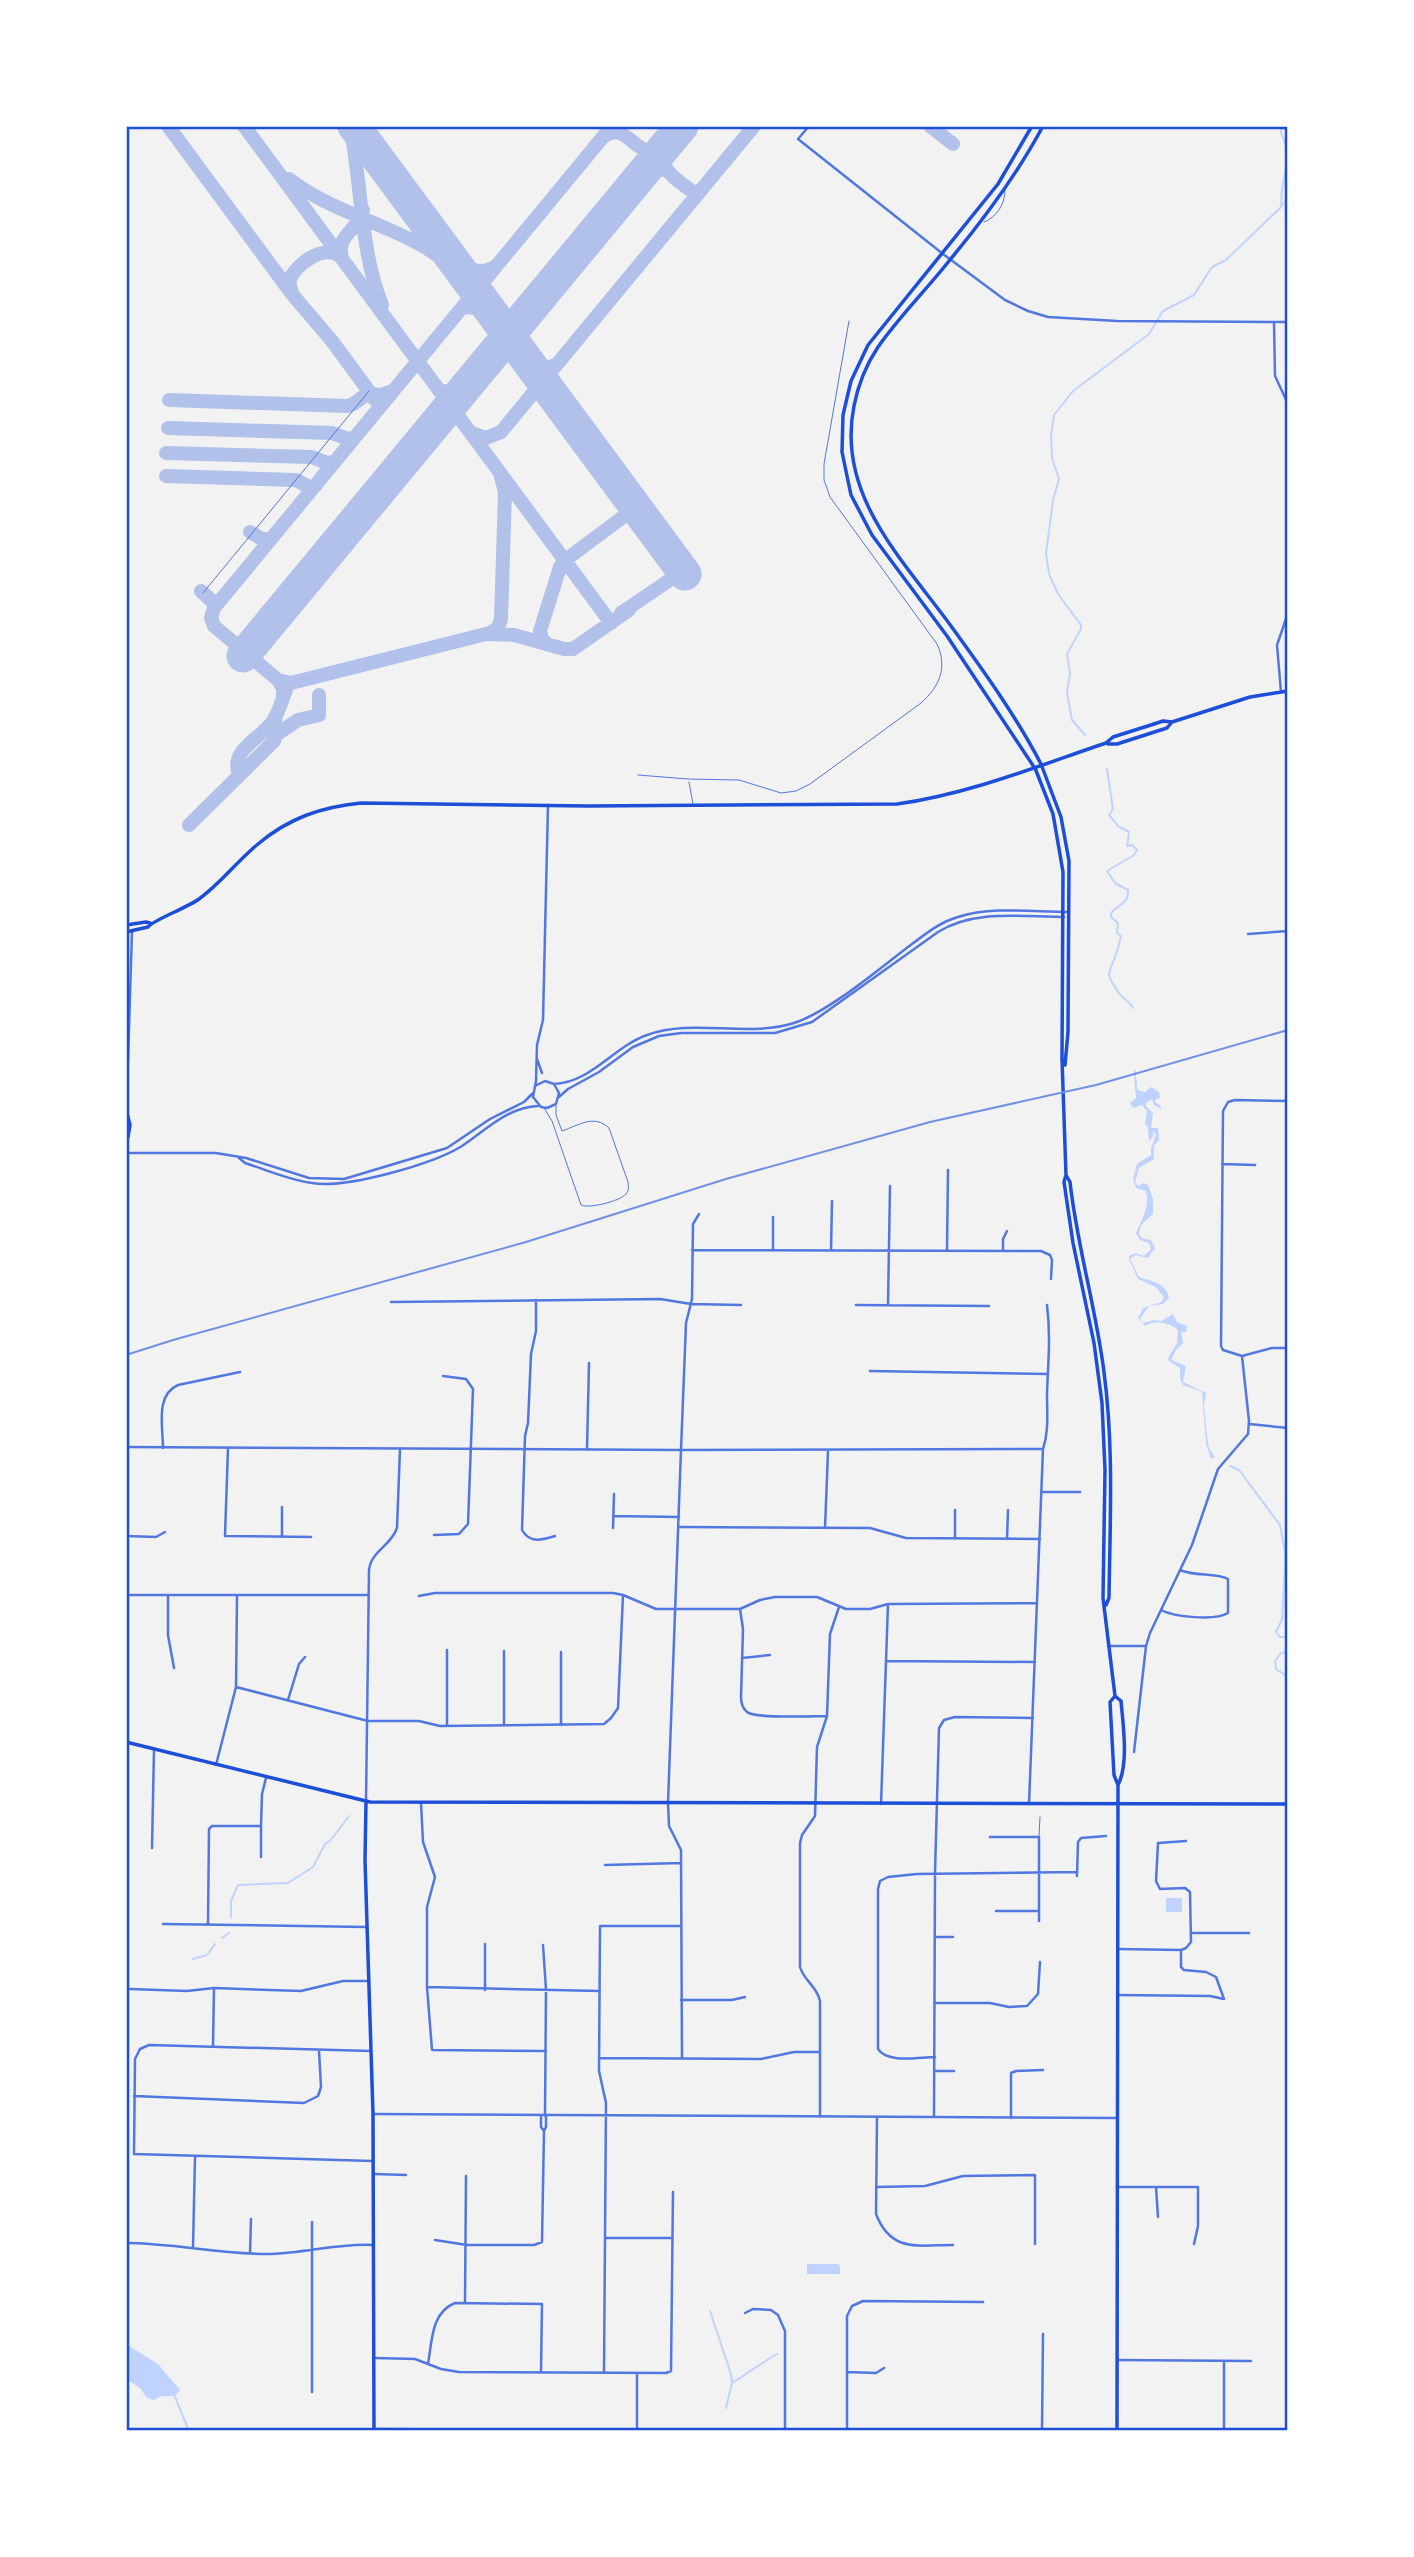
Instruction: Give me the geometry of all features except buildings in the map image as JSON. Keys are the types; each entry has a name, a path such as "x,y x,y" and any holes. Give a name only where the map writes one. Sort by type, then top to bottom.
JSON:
{"main road":[{"path":"1032,126 998,184 878,332 863,355 851,382 843,415 844,465 851,495 864,523 947,635 1034,767 1058,833 1066,915 1068,1032 1064,1067 1064,1182 1094,1343 1102,1404 1105,1470 1103,1587 1115,1696 1121,1701 1124,1775 1118,1785"},
{"path":"1043,126 1005,188 886,337 868,365 853,411 851,443 853,466 861,495 874,520 953,628 1041,764 1064,828 1069,861 1066,915"},
{"path":"126,925 150,923 175,914 200,898 280,827 321,809 361,803 897,804 956,792 1106,743 1114,737 1163,721 1172,722 1243,699 1288,691"},
{"path":"1106,743 1116,744 1167,728 1172,722"},
{"path":"126,932 148,927 150,923"},
{"path":"126,1109 130,1125 126,1171"},
{"path":"126,1131 127,1139"},
{"path":"1115,1696 1110,1702 1114,1775 1118,1785 1117,2431"},
{"path":"126,1742 366,1802 1288,1804"},
{"path":"366,1802 374,2161 374,2430"}],"street":[{"path":"809,126 798,139 950,260 1005,300 1037,314 1070,319 1288,322"},
{"path":"1274,322 1275,376 1288,404"},
{"path":"1281,692 1277,645 1287,616 1288,576"},
{"path":"126,1153 212,1153 246,1158 318,1179 335,1180 360,1176 447,1148 490,1119 524,1102 536,1086 536,1056 544,1011 548,805"},
{"path":"536,1056 542,1073 549,1081 554,1084 565,1083 590,1072 629,1043 658,1031 681,1028 769,1028 801,1021 822,1010 931,930 958,916 986,911 1066,915"},
{"path":"239,1158 245,1163 312,1184 357,1182 451,1152 498,1120 526,1107 544,1108 556,1104 568,1089 600,1072 633,1047 659,1036 681,1033 775,1033 806,1024 830,1012 934,934 953,924 984,917 1066,915"},
{"path":"126,1066 132,931"},
{"path":"1248,934 1288,931"},
{"path":"536,1086 549,1081"},
{"path":"554,1084 559,1097"},
{"path":"533,1093 538,1106"},
{"path":"1288,1101 1235,1100 1228,1102 1223,1111 1221,1346 1223,1350 1242,1356 1272,1348 1288,1348"},
{"path":"1222,1164 1255,1165"},
{"path":"947,1250 948,1170"},
{"path":"888,1306 890,1186"},
{"path":"831,1250 832,1201"},
{"path":"682,2058 681,1863 680,1846 669,1826 668,1804 686,1327 691,1304 693,1224 699,1214"},
{"path":"772,1217 773,1250"},
{"path":"1003,1251 1003,1239 1007,1231"},
{"path":"692,1250 1046,1251 1052,1260 1052,1279"},
{"path":"536,1300 522,1530 534,1540 555,1536"},
{"path":"391,1302 660,1300 741,1306"},
{"path":"856,1305 989,1306"},
{"path":"1029,1804 1043,1449 1048,1432 1051,1341 1047,1305"},
{"path":"1134,1752 1146,1646 1199,1527 1218,1469 1246,1438 1249,1424 1242,1356"},
{"path":"587,1449 589,1363"},
{"path":"870,1371 1048,1374"},
{"path":"163,1448 163,1404 169,1390 178,1385 240,1372"},
{"path":"434,1535 459,1534 468,1524 473,1389 466,1379 443,1376"},
{"path":"1249,1424 1288,1428"},
{"path":"126,1447 1043,1449"},
{"path":"228,1448 225,1536 311,1537"},
{"path":"366,1802 368,1595 371,1560 393,1538 397,1528 400,1448"},
{"path":"825,1528 828,1450"},
{"path":"1041,1492 1080,1492"},
{"path":"613,1528 614,1494"},
{"path":"282,1507 282,1537"},
{"path":"955,1539 956,1510"},
{"path":"1007,1539 1008,1510"},
{"path":"613,1516 679,1517"},
{"path":"679,1527 870,1528 906,1538 1040,1539"},
{"path":"126,1536 156,1537 165,1532"},
{"path":"1161,1610 1174,1616 1227,1614 1228,1579 1221,1576 1193,1576 1180,1570"},
{"path":"419,1596 435,1593 623,1595 650,1607 676,1609 740,1609 768,1598 809,1596 839,1607 863,1609 888,1604 1037,1603"},
{"path":"126,1595 368,1595"},
{"path":"168,1595 168,1635 174,1668"},
{"path":"216,1765 236,1687 237,1595"},
{"path":"236,1687 368,1721 419,1721 447,1725 596,1726 616,1713 623,1595"},
{"path":"881,1804 888,1604"},
{"path":"820,2117 819,1995 801,1972 799,1959 800,1843 802,1835 815,1816 817,1747 827,1716 830,1634 839,1607"},
{"path":"740,1609 743,1629 741,1705 746,1712 757,1716 827,1716"},
{"path":"1108,1646 1146,1646"},
{"path":"447,1650 447,1725"},
{"path":"504,1651 504,1725"},
{"path":"561,1652 561,1726"},
{"path":"742,1658 770,1655"},
{"path":"288,1700 299,1664 305,1657"},
{"path":"886,1661 1035,1662"},
{"path":"934,2117 935,1874 939,1728 944,1720 955,1717 1033,1718"},
{"path":"152,1848 154,1750"},
{"path":"261,1857 262,1794 266,1777"},
{"path":"421,1803 423,1842 435,1877 427,1907 427,1987 432,2050 546,2051"},
{"path":"208,1924 209,1829 212,1826 261,1826"},
{"path":"935,2057 891,2057 881,2054 877,2041 880,1881 888,1877 935,1874 1077,1874 1080,1838 1106,1836"},
{"path":"990,1837 1038,1837 1038,1921"},
{"path":"1118,1949 1181,1950 1191,1942 1188,1889 1160,1889 1156,1881 1158,1843 1186,1841"},
{"path":"605,1865 681,1863"},
{"path":"996,1911 1038,1911"},
{"path":"163,1924 368,1927"},
{"path":"604,2372 606,2116 600,2058 600,1926 681,1926"},
{"path":"1191,1933 1249,1933"},
{"path":"935,1937 953,1937"},
{"path":"485,1944 485,1990"},
{"path":"435,2240 467,2245 534,2245 542,2242 546,2127 546,1990 543,1945"},
{"path":"1118,1995 1210,1996 1224,1999 1215,1976 1206,1972 1186,1971 1181,1967 1181,1950"},
{"path":"935,2003 1027,2006 1037,1995 1040,1985 1040,1962"},
{"path":"130,1989 301,1991 343,1981 369,1981"},
{"path":"427,1987 600,1991"},
{"path":"213,2046 214,1988"},
{"path":"681,2000 732,2000 744,1997"},
{"path":"371,2051 149,2045 140,2049 135,2059 134,2154 374,2161"},
{"path":"134,2096 304,2103 318,2096 321,2087 319,2050"},
{"path":"600,2058 761,2059 794,2052 821,2052"},
{"path":"1011,2118 1011,2073 1043,2070"},
{"path":"934,2071 954,2071"},
{"path":"373,2114 1117,2118"},
{"path":"877,2117 876,2214 880,2226 891,2239 900,2244 953,2245"},
{"path":"193,2248 195,2157"},
{"path":"374,2174 406,2175"},
{"path":"876,2187 925,2186 964,2176 1035,2175 1035,2244"},
{"path":"465,2303 467,2176"},
{"path":"1117,2187 1198,2187 1198,2227 1194,2244"},
{"path":"1156,2187 1158,2217"},
{"path":"375,2358 405,2358 459,2372 671,2371 673,2192"},
{"path":"250,2253 251,2219"},
{"path":"312,2222 312,2392"},
{"path":"605,2238 673,2238"},
{"path":"126,2243 158,2243 250,2253 374,2245"},
{"path":"847,2431 847,2316 852,2306 863,2301 983,2302"},
{"path":"428,2364 438,2316 447,2306 465,2303 542,2304 541,2372"},
{"path":"374,2430 787,2431 785,2331 778,2315 771,2310 752,2309 746,2313"},
{"path":"1042,2431 1043,2334"},
{"path":"1117,2360 1251,2361"},
{"path":"1224,2361 1224,2431"},
{"path":"847,2372 876,2373 884,2368"},
{"path":"636,2431 637,2373"}],"lane":[{"path":"978,223 992,218 1004,203 1005,188"},
{"path":"638,775 739,780 781,793 804,788 921,703 939,682 942,661 937,644 830,497 824,480 824,464 849,321"},
{"path":"203,593 369,391"},
{"path":"688,779 693,804"},
{"path":"544,1108 552,1121 579,1202 586,1208 624,1196 628,1188 609,1128 597,1121 589,1121 562,1131 556,1115 556,1104"},
{"path":"1038,1837 1040,1817"}],"water":[{"path":"1151,1087 1159,1092 1160,1098 1155,1102 1161,1106 1161,1109 1154,1105 1152,1099 1146,1103 1153,1113 1151,1128 1158,1128 1159,1140 1154,1146 1154,1159 1139,1168 1135,1182 1138,1186 1144,1183 1148,1185 1153,1199 1153,1214 1141,1225 1139,1234 1142,1238 1151,1240 1155,1248 1148,1258 1136,1255 1130,1259 1139,1277 1153,1281 1168,1293 1169,1298 1163,1304 1149,1306 1161,1302 1164,1298 1156,1287 1138,1279 1129,1259 1129,1256 1135,1253 1144,1256 1151,1249 1149,1243 1140,1240 1136,1233 1145,1213 1147,1197 1146,1191 1136,1188 1133,1179 1137,1164 1151,1155 1156,1135 1153,1131 1153,1137 1149,1141 1145,1123 1147,1111 1142,1105 1133,1108 1130,1103 1136,1098 1135,1089 1145,1092"},
{"path":"1149,1306 1140,1319 1143,1323 1161,1321 1173,1314 1177,1322 1187,1326 1186,1332 1181,1332 1183,1343 1171,1360 1186,1366 1183,1382 1206,1393 1204,1405 1207,1436 1209,1449 1215,1457 1211,1459 1206,1443 1202,1392 1183,1385 1180,1368 1168,1358 1177,1343 1178,1330 1162,1323 1145,1326 1138,1318 1143,1308"},
{"path":"1166,1898 1182,1898 1182,1912 1166,1912"},
{"path":"807,2264 838,2264 840,2274 807,2274"},
{"path":"126,2344 158,2364 180,2390 175,2396 162,2396 154,2400 147,2398 140,2388 126,2379"}],"waterway":[{"path":"1281,126 1288,151"},
{"path":"1281,207 1288,160"},
{"path":"1085,735 1072,720 1067,693 1070,673 1067,654 1081,625 1058,594 1049,574 1046,554 1053,500 1059,479 1052,458 1054,415 1073,391 1149,334 1163,311 1194,295 1212,267 1226,260 1288,198"},
{"path":"1107,769 1113,809 1109,815 1118,826 1129,832 1127,846 1132,845 1137,850 1134,855 1107,871 1115,883 1128,890 1125,901 1111,913 1111,917 1118,923 1117,933 1121,936 1109,977 1133,1008"},
{"path":"1135,1071 1136,1089"},
{"path":"1230,1466 1239,1470 1280,1525 1285,1568 1282,1619 1276,1632 1280,1637 1288,1637"},
{"path":"1288,1651 1281,1653 1275,1661 1276,1669 1288,1677"},
{"path":"231,1917 231,1901 238,1885 288,1883 313,1867 325,1844 349,1816"},
{"path":"222,1938 229,1933"},
{"path":"193,1959 207,1955 215,1944"},
{"path":"710,2311 731,2374 732,2383 726,2408"},
{"path":"732,2383 777,2354"},
{"path":"175,2397 189,2431"}],"taxiway":[{"path":"168,126 292,294 332,341 371,394 381,395 392,391"},
{"path":"244,126 611,623"},
{"path":"350,126 365,240 382,305"},
{"path":"283,697 283,688 278,680 214,626 211,618 214,608 612,126"},
{"path":"472,433 486,438 501,432 754,126"},
{"path":"930,126 953,144"},
{"path":"603,137 620,133 647,150 656,151 666,146"},
{"path":"666,146 663,155 666,169 697,195"},
{"path":"642,174 655,167 668,171"},
{"path":"289,179 320,199 429,250 476,290"},
{"path":"342,258 342,243 363,210"},
{"path":"292,293 289,281 304,262 326,252 340,256"},
{"path":"453,256 474,270 491,269 497,265"},
{"path":"463,307 491,309"},
{"path":"531,364 542,369 556,365"},
{"path":"438,389 450,394 466,386"},
{"path":"169,400 347,406 367,395 371,394 374,399"},
{"path":"434,425 448,417 462,421"},
{"path":"168,428 332,433 348,439 353,438"},
{"path":"166,453 312,457 327,463 334,462"},
{"path":"166,476 296,480 309,487 316,485"},
{"path":"488,634 498,628 501,619 505,492 501,477"},
{"path":"547,644 540,631 560,567 627,514 630,505 627,494"},
{"path":"250,532 264,540 272,538"},
{"path":"621,613 683,571"},
{"path":"201,591 213,602 214,608"},
{"path":"278,680 291,683 486,634 514,635 573,649 629,610"},
{"path":"239,774 237,766 242,751 273,721 286,690"},
{"path":"276,735 298,720 319,715 319,695"},
{"path":"189,825 274,741 275,717"}],"runway":[{"path":"354,126 685,574"},
{"path":"243,656 682,126"}],"tram line":[{"path":"126,1355 526,1242 726,1179 930,1122 1096,1085 1288,1030"}]}
